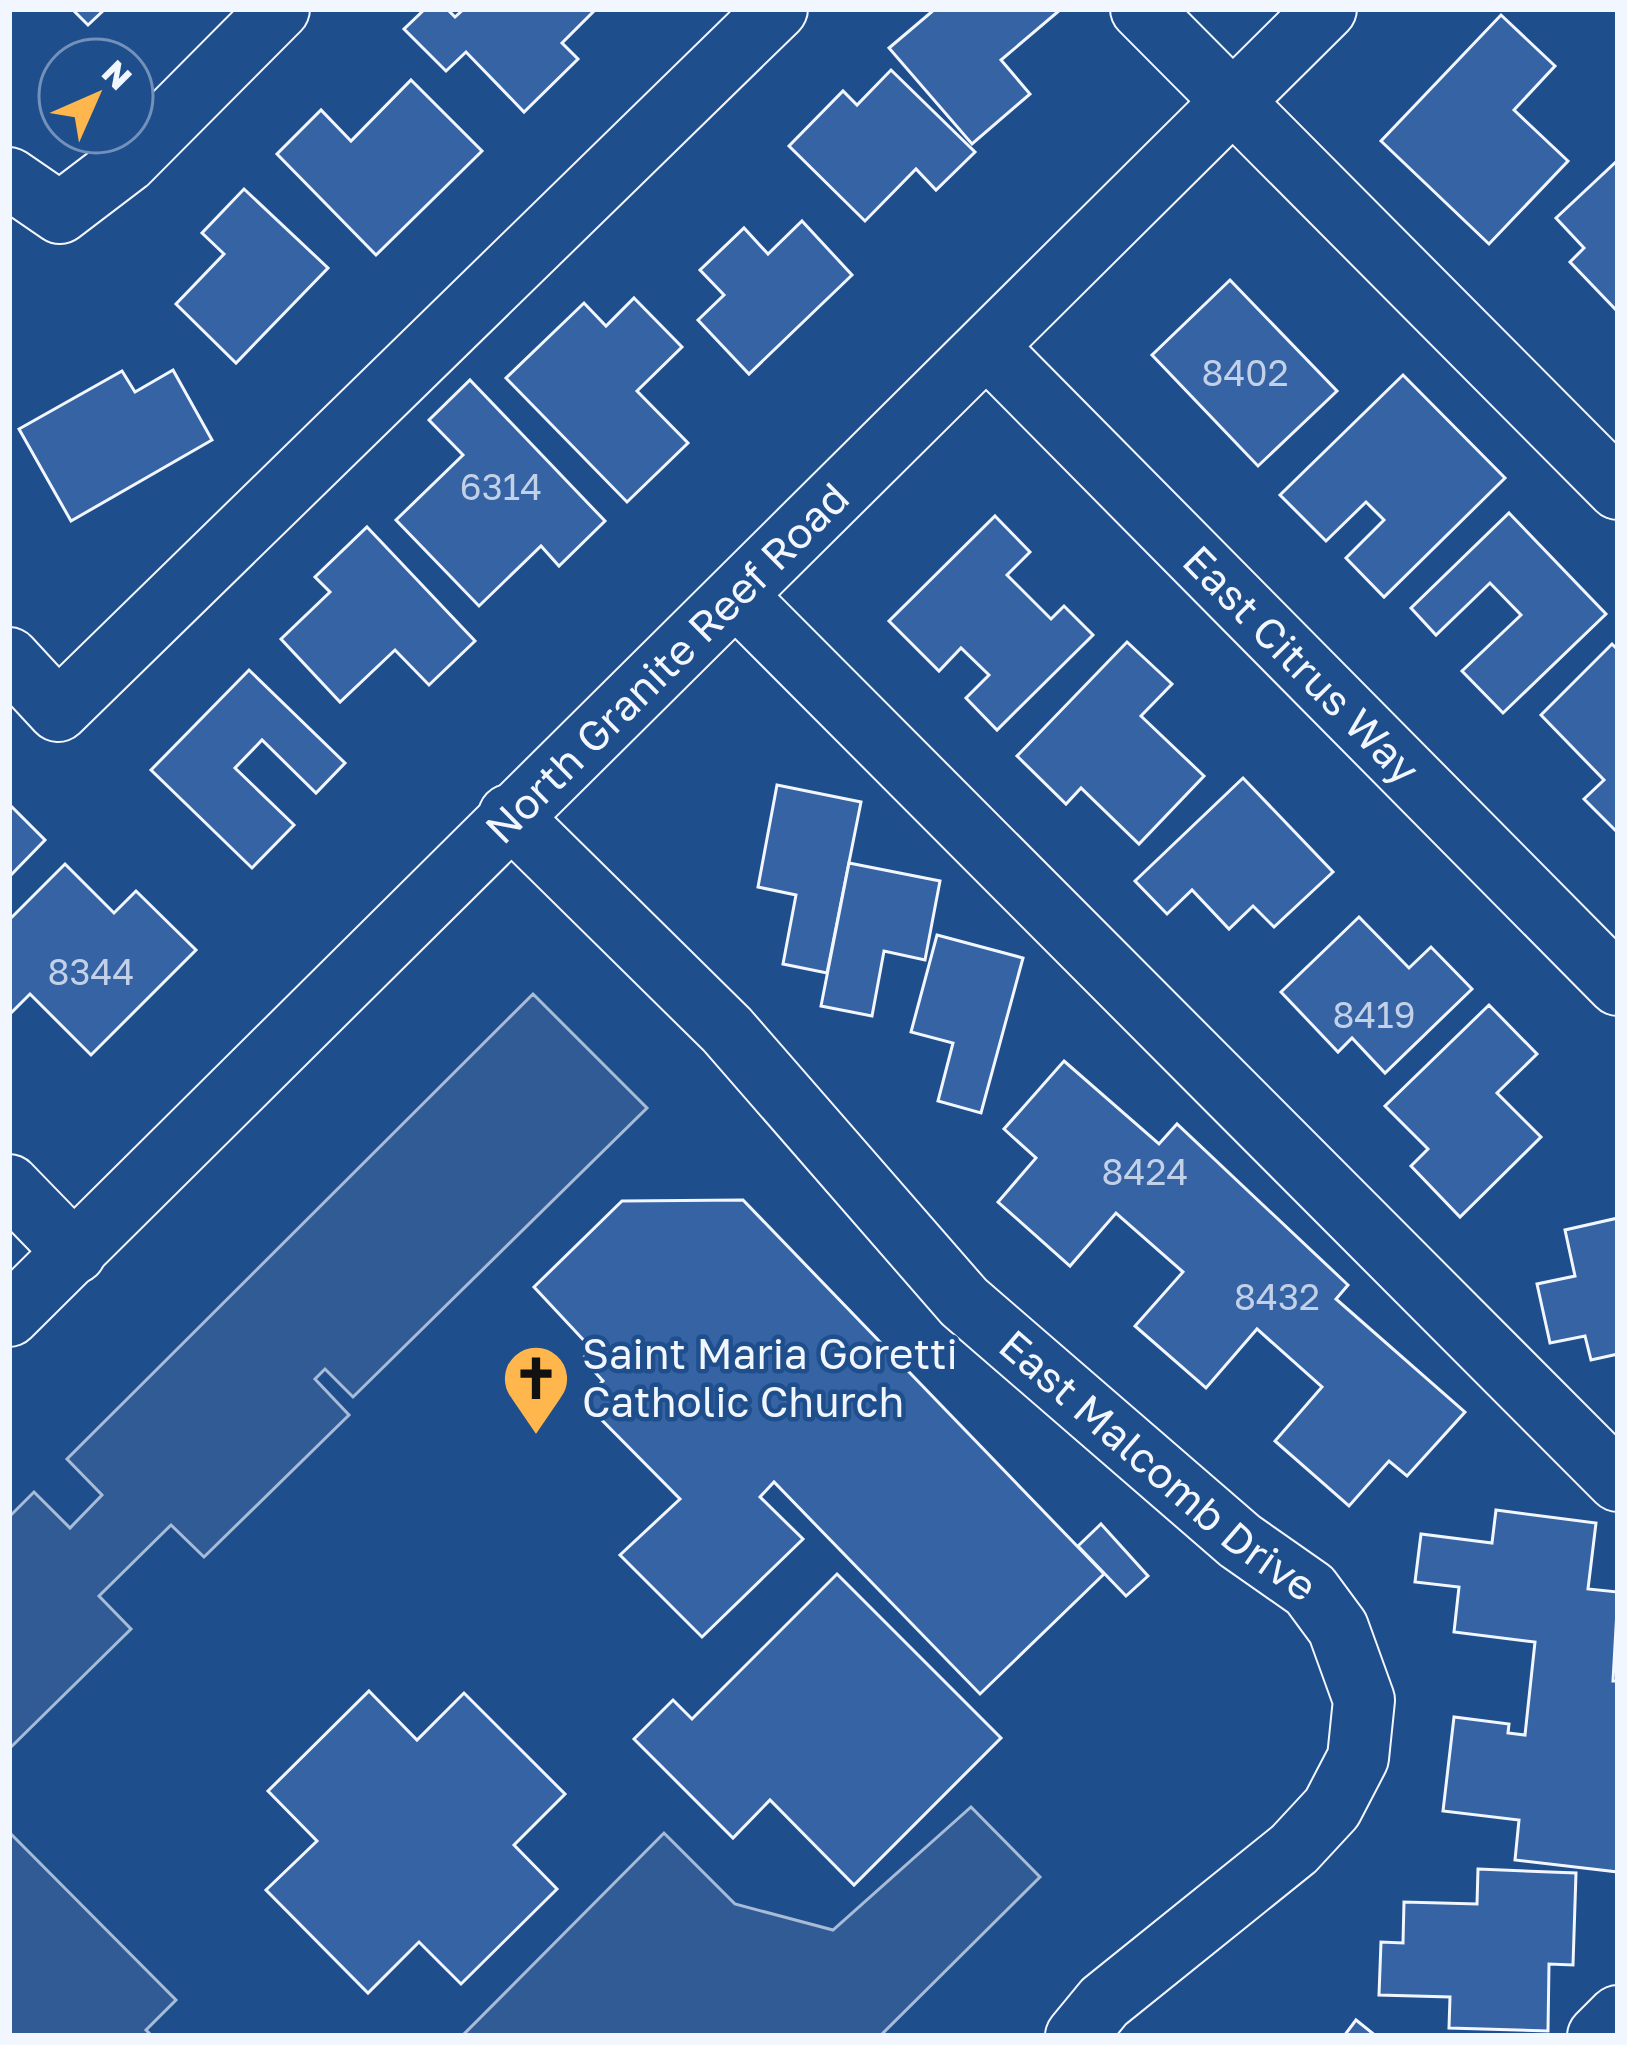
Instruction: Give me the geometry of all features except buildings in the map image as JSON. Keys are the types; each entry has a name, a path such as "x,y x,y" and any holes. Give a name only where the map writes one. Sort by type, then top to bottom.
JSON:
{"street":[{"path":"9,178 60,213 127,162 278,9"},
{"path":"9,658 58,711 777,9"},
{"path":"1141,9 1618,489"},
{"name":"North Granite Reef Road","path":"9,1316 1326,9"},
{"name":"East Citrus Way","path":"987,347 1618,985"},
{"path":"736,596 1618,1481"},
{"name":"East Malcomb Drive","path":"509,815 727,1030 964,1302 1240,1540 1310,1591 1338,1628 1364,1700 1358,1758 1332,1808 1294,1849 1104,2002 1076,2036"},
{"path":"9,1185 75,1252"},
{"path":"1598,2036 1618,2016"}],"shaded area":[{"path":"533,994 647,1108 353,1397 325,1369 315,1379 349,1415 204,1557 171,1525 99,1596 131,1629 9,1749 9,1517 34,1492 70,1528 102,1495 67,1459"},
{"path":"971,1807 1040,1877 880,2036 462,2036 664,1833 735,1904 833,1930"},
{"path":"9,1832 176,2000 146,2030 152,2036 9,2036"}],"place":[{"name":"Saint Maria Goretti Catholic Church","path":"536,1437"}]}
